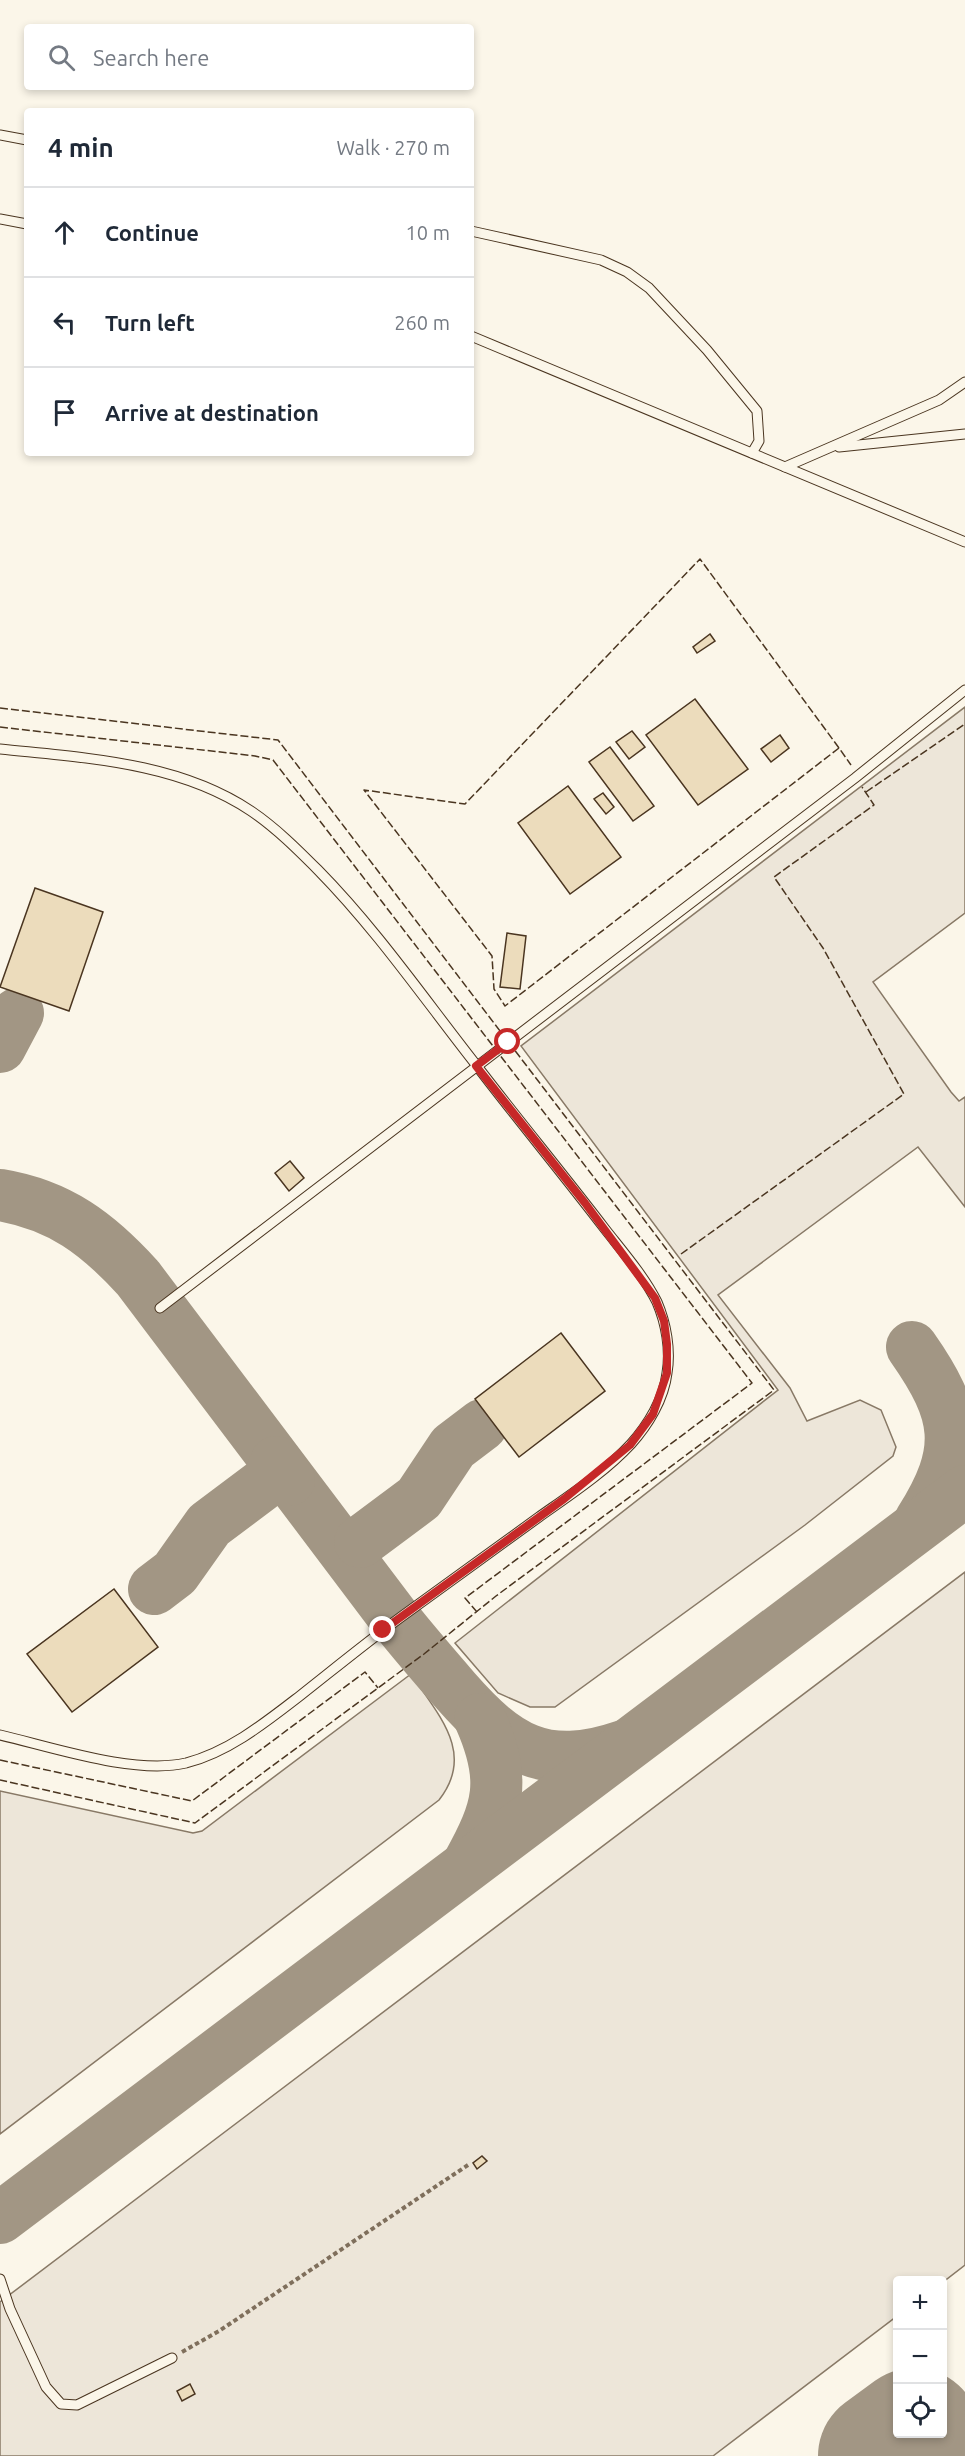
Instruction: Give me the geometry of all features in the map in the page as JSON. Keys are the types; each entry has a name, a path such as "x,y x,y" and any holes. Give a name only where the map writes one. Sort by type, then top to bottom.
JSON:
{"lane":[{"path":"0,135 24,139"},
{"path":"0,219 24,223"},
{"path":"474,232 601,260 627,272 649,288 707,350 757,411 759,441 752,453"},
{"path":"474,337 965,542"},
{"path":"785,467 939,400 965,382"},
{"path":"828,448 965,434"},
{"path":"160,1308 855,778 965,690"},
{"path":"0,749 102,760 156,771 207,787 248,809 282,834 331,884 375,934 585,1203 655,1298 664,1321 667,1344 667,1373 653,1414 630,1445 564,1499 390,1625 277,1713 211,1755 181,1764 148,1766 107,1760 0,1735"},
{"path":"0,2279 10,2308 46,2387 62,2404 77,2405 172,2358"}],"path":[{"path":"172,2358 219,2331 468,2165"}],"shaded area":[{"path":"965,707 965,913 873,982 951,1092 959,1101 965,1097 965,1207 918,1147 718,1295 790,1388 807,1421 860,1400 881,1410 896,1447 893,1456 805,1525 555,1707 530,1707 498,1693 455,1643 778,1390 521,1046"},
{"path":"965,1572 965,2265 947,2279 947,2276 893,2276 893,2319 713,2456 0,2456 0,2302"},
{"path":"411,1674 441,1719 454,1750 454,1766 450,1783 439,1800 0,2134 0,1791 193,1833 202,1831"}],"building":[{"path":"710,634 715,641 697,653 693,647"},
{"path":"695,699 748,769 698,805 646,735"},
{"path":"632,731 645,747 629,759 616,742"},
{"path":"780,735 789,748 771,762 761,749"},
{"path":"610,747 654,806 633,821 589,762"},
{"path":"568,786 621,857 570,894 518,823"},
{"path":"603,793 614,807 606,814 594,799"},
{"path":"35,888 103,912 69,1011 0,987"},
{"path":"507,933 526,936 520,989 500,987"},
{"path":"290,1161 304,1178 289,1191 275,1173"},
{"path":"561,1333 605,1391 519,1457 475,1399"},
{"path":"114,1589 158,1647 72,1712 27,1654"},
{"path":"482,2156 487,2161 477,2169 473,2163"},
{"path":"190,2384 195,2394 182,2401 177,2391"}],"taxiway":[{"path":"0,1047 18,1013"},
{"path":"0,1195 41,1206 76,1224 108,1248 138,1278 396,1620 455,1690 492,1727 528,1750 549,1755 571,1757 595,1754 623,1746"},
{"path":"912,1347 939,1392 947,1413 950,1432 950,1452 944,1473 935,1496 920,1521"},
{"path":"360,1542 419,1498 453,1447 482,1425"},
{"path":"154,1589 175,1573 209,1525 269,1480 289,1480 276,1462 273,1469"},
{"path":"0,2218 965,1491"},
{"path":"468,1864 487,1826 496,1793 494,1760 480,1719"}],"runway":[{"path":"884,2456 909,2438"}],"fence":[{"path":"839,748 505,1006 494,989 492,956 364,790 465,804 700,559 839,748 851,765"},
{"path":"0,708 278,740 774,1390 496,1596 424,1654 195,1823 0,1780"},
{"path":"866,792 965,724"},
{"path":"0,727 255,756 273,760 752,1383 465,1598 477,1612"},
{"path":"681,1254 904,1094 823,948 774,877 874,805 862,787"},
{"path":"0,1760 192,1801 365,1672 378,1688"}],"route":[{"path":"383,1630 564,1499 630,1445 653,1414 667,1373 664,1321 655,1298 585,1203 476,1066 508,1042"}]}
